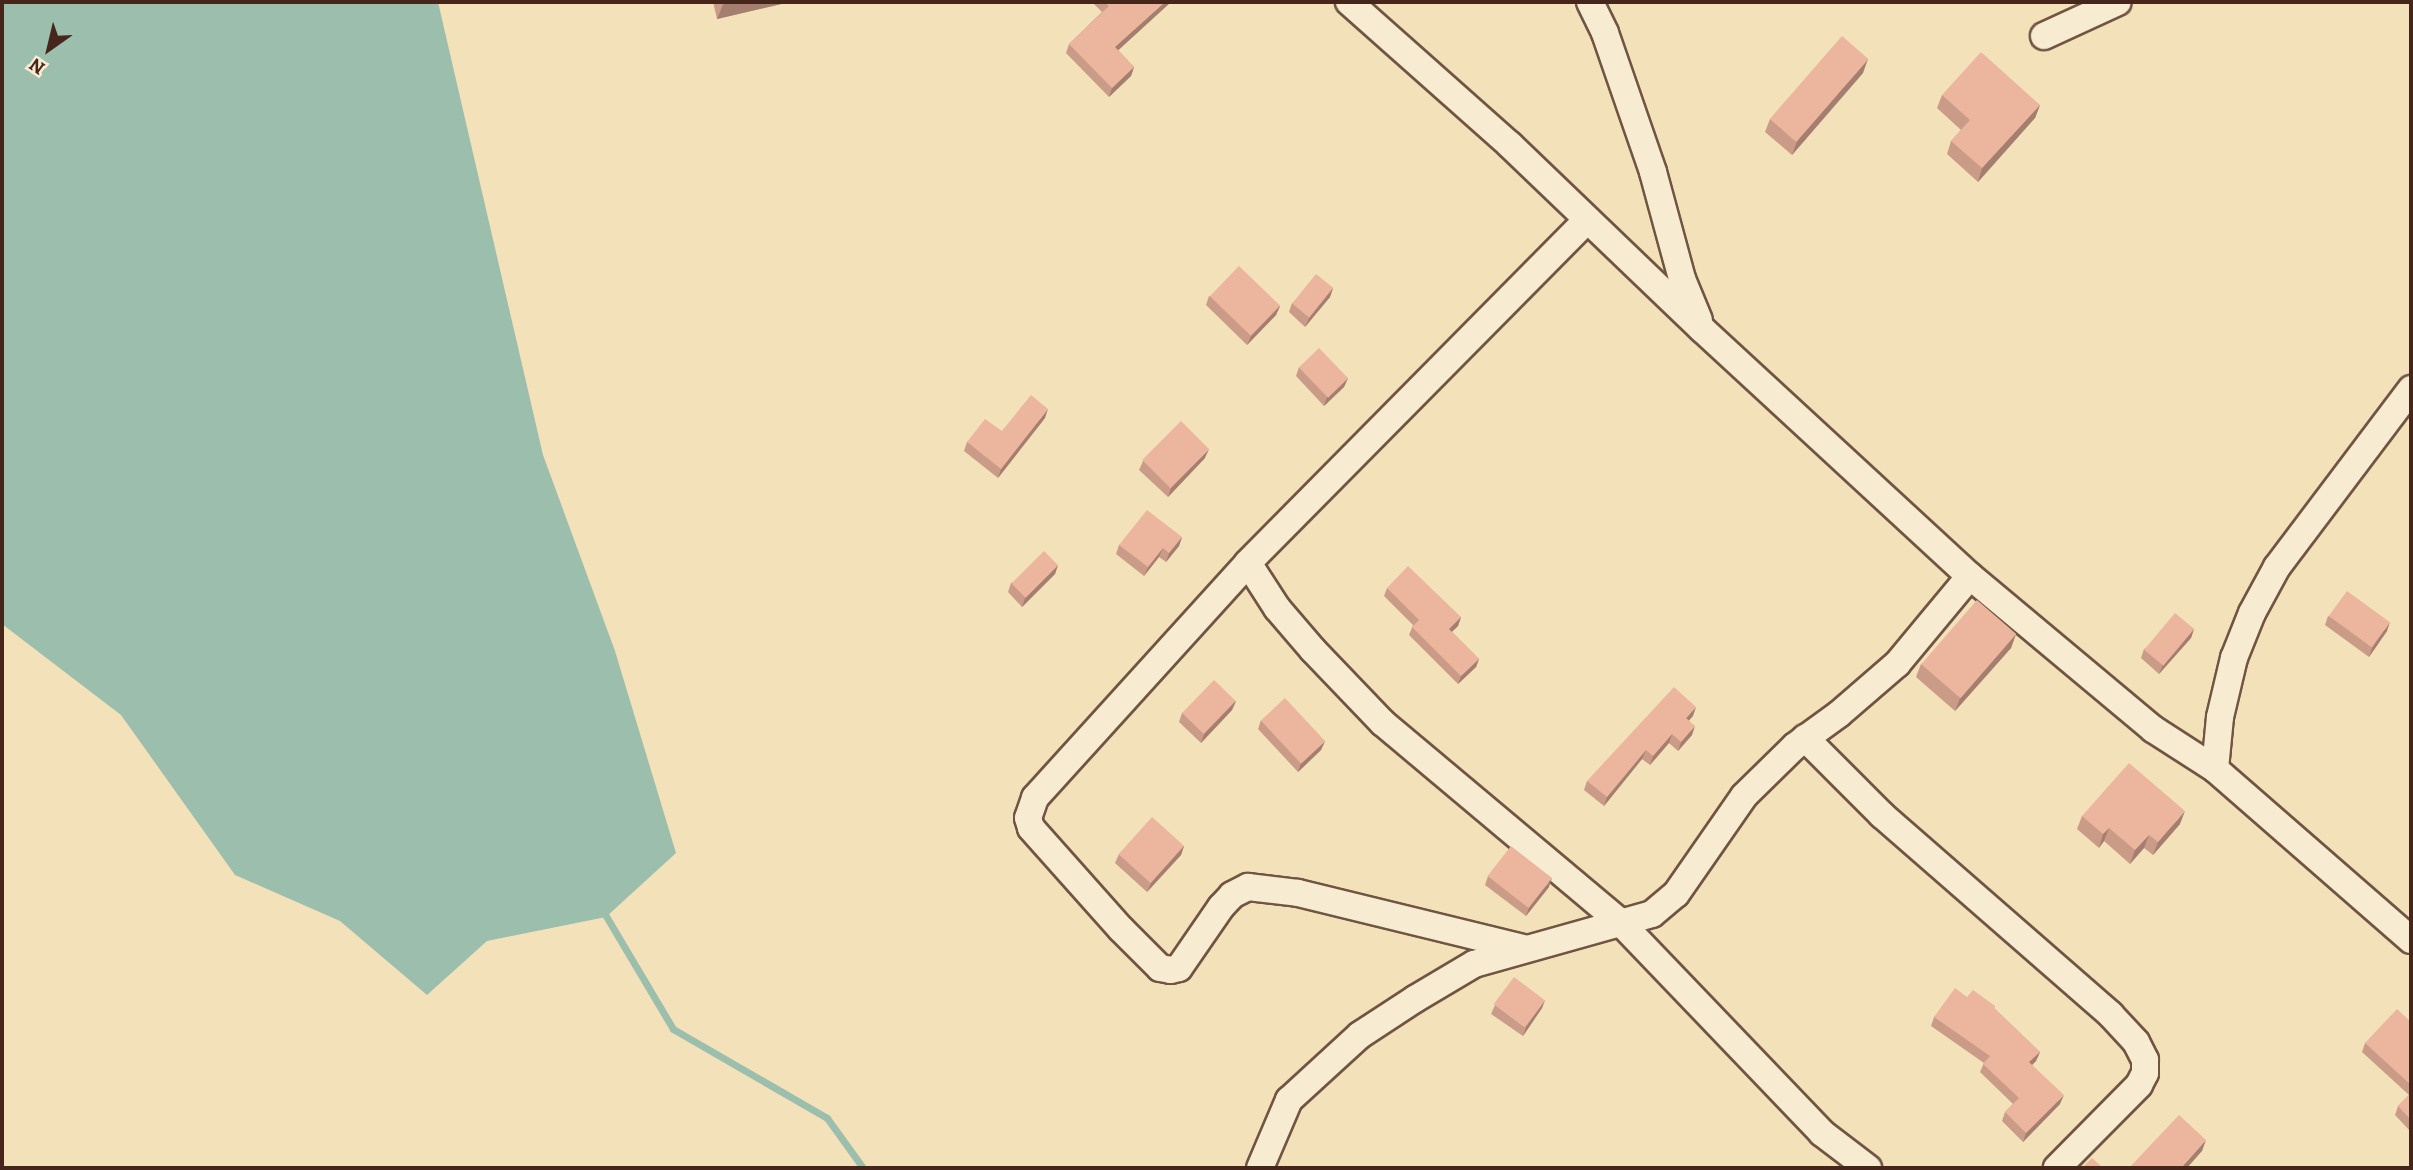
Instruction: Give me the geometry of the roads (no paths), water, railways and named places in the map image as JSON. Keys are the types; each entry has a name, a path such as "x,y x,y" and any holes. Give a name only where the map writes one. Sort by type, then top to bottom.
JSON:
{"street":[{"path":"1349,2 1510,145 1702,329 1970,576 2153,729 2215,769 2411,940"},
{"path":"1590,2 1605,33 1649,160 1682,279 1702,329"},
{"path":"2044,36 2118,2"},
{"path":"1525,948 1298,893 1248,887 1232,895 1220,907 1180,968 1160,968 1121,929 1031,828 1028,818 1035,798 1248,563 1587,220"},
{"path":"2215,769 2220,716 2234,658 2252,613 2277,567 2411,389"},
{"path":"1248,563 1278,608 1313,650 1383,723 1620,922 1822,1133 1868,1168"},
{"path":"1260,1168 1289,1100 1360,1035 1475,964 1652,914 1675,894 1744,796 1805,738 1897,664 1970,576"},
{"path":"1805,738 1882,815 2110,1014 2136,1042 2145,1060 2145,1073 2139,1085 2057,1168"}],"waterway":[{"path":"603,911 673,1029 827,1118 863,1168"}]}
